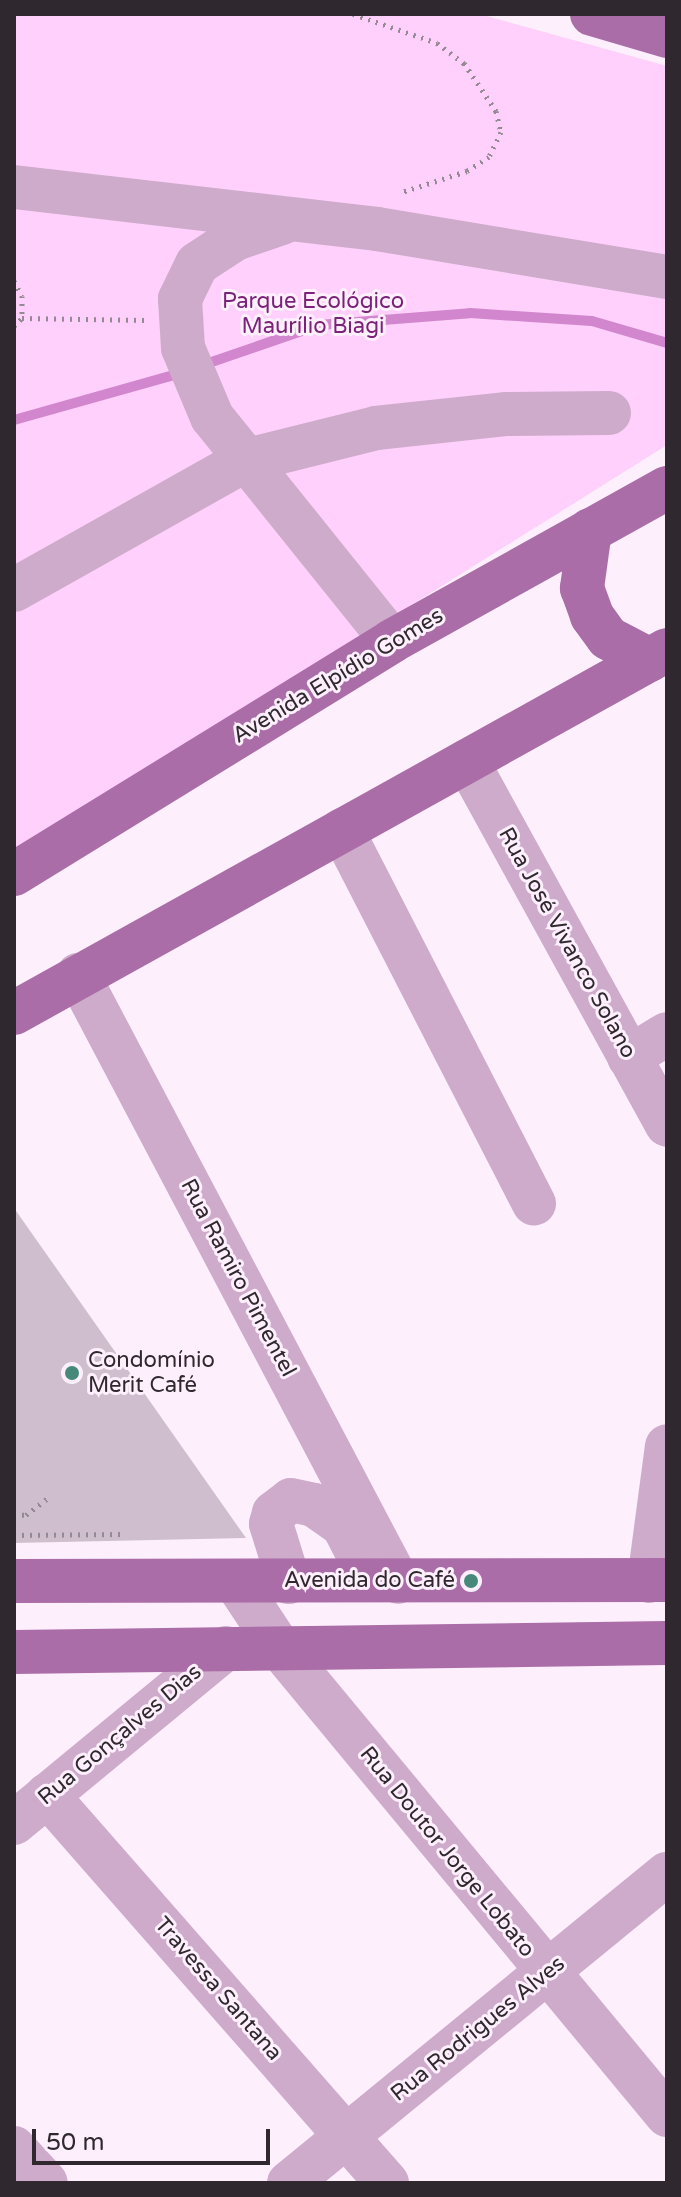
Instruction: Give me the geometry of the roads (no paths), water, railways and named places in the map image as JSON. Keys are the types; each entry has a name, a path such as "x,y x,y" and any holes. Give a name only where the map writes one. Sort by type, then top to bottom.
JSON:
{"main road":[{"path":"592,14 667,36"},
{"name":"Avenida Elpídio Gomes","path":"14,874 392,641 667,488"},
{"path":"590,530 582,588 592,616 608,638 659,655"},
{"path":"14,1013 659,655"},
{"path":"14,1581 658,1580"},
{"path":"14,1652 667,1643"}],"street":[{"path":"14,187 377,229 667,277"},
{"path":"287,221 235,239 197,264 180,299 181,334 202,401 244,461 392,641"},
{"path":"14,590 244,461 376,428 507,414 609,413"},
{"name":"Rua José Vivanco Solano","path":"467,761 629,1057 662,1107"},
{"path":"342,830 534,1204"},
{"name":"Rua Ramiro Pimentel","path":"78,975 385,1582"},
{"path":"629,1057 667,1034"},
{"path":"658,1580 667,1446"},
{"path":"289,1582 271,1524 274,1513 291,1500 314,1505 343,1525 385,1582"},
{"name":"Rua Doutor Jorge Lobato","path":"236,1582 279,1647 546,1975 667,2115"},
{"name":"Rua Gonçalves Dias","path":"14,1823 226,1648"},
{"name":"Travessa Santana","path":"47,1795 387,2183"},
{"name":"Rua Rodrigues Alves","path":"289,2183 667,1874"},
{"path":"14,2148 46,2183"}],"waterway":[{"path":"200,366 319,325 470,313 592,321 667,343"},
{"path":"14,420 181,373"}],"place":[{"name":"Condomínio Merit Café","path":"72,1373"},
{"name":"Avenida do Café","path":"471,1581"}],"park label":[{"name":"Parque Ecológico Maurílio Biagi","path":"313,314"}]}
